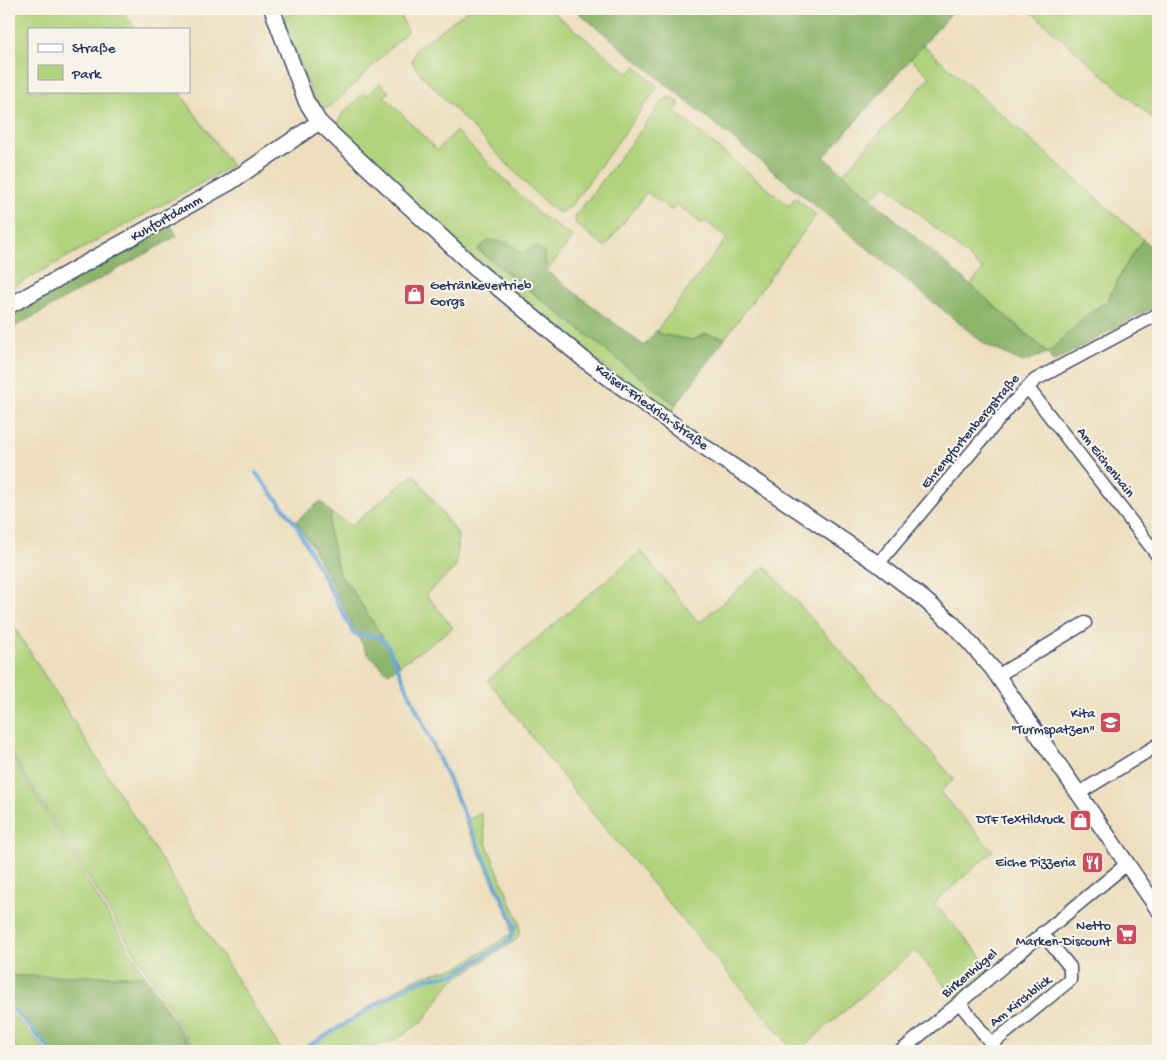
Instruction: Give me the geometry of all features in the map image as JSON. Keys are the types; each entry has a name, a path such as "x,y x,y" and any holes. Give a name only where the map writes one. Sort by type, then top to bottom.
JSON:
{"street":[{"name":"Kaiser-Friedrich-Straße","path":"272,9 306,101 319,122 478,271 587,362 700,444 878,564 946,618 969,640 997,676 1079,793 1158,910"},
{"name":"Kuhfortdamm","path":"9,306 221,187 319,122"},
{"name":"Ehrenpfortenbergstraße","path":"878,564 1035,380 1158,314"},
{"name":"Am Eichenhain","path":"1028,388 1158,556"},
{"path":"997,676 1084,623"},
{"path":"1079,793 1158,744"},
{"name":"Birkenhügel","path":"901,1051 1128,863"},
{"name":"Am Kirchblick","path":"994,1048 1070,980 1070,967 1042,933"},
{"path":"959,1002 994,1048"}],"green space":[{"path":"9,9 121,9 134,28 28,28 28,92 180,92 232,166 9,289"},
{"path":"289,9 397,9 408,31 333,105 324,109 312,95 283,17 291,14"},
{"path":"469,9 549,9 629,74 636,66 658,87 571,206 561,212 556,212 534,192 416,69 412,61 416,49"},
{"path":"574,9 955,9 824,157 1048,353 1023,362 986,345"},
{"path":"1028,9 1158,9 1158,123"},
{"path":"923,45 1143,239 1124,268 1107,302 1091,311 1049,353 970,285 983,270 886,184 872,198 843,174 930,77 911,59"},
{"path":"380,83 389,92 384,96 437,150 456,131 539,214 573,237 547,271 544,252 521,253 509,243 478,250 676,405 669,415 571,341 498,281 335,129 343,113 364,93 367,96"},
{"path":"670,97 680,103 675,112 789,206 795,197 816,215 725,338 706,334 692,340 660,334 657,330 727,238 705,221 702,224 676,204 671,210 647,192 605,247 575,223 576,215 663,101"},
{"path":"169,222 177,236 9,330 9,309"},
{"path":"1143,239 1158,254 1158,305 1053,362 1048,353 1091,311 1107,302 1124,268"},
{"path":"489,240 509,243 521,253 536,246 544,252 547,271 644,346 657,330 660,334 692,340 706,334 725,338 676,405 478,249"},
{"path":"414,474 458,535 456,567 426,594 453,628 400,665 351,588 339,575 329,530 331,513 351,526"},
{"path":"321,501 331,513 329,530 339,575 351,588 400,665 388,673 367,653 312,546 296,521"},
{"path":"641,551 699,623 765,566 954,779 940,792 993,851 934,903 995,972 959,1002 915,950 798,1051 794,1051 577,795 488,680"},
{"path":"9,619 282,1051 196,1051 9,749"},
{"path":"9,752 145,976 9,976"},
{"path":"481,813 487,845 520,924 520,933 516,940 450,983 423,1021 395,1040 361,1051 299,1051 407,983 422,976 459,967 511,934 511,921 465,822"},
{"path":"9,976 145,976 194,1051 51,1051 9,1005"},
{"path":"9,1011 46,1051 20,1051 9,1039"}],"waterway":[{"path":"256,473 295,523 354,634 379,637 387,644 515,926 510,940 455,974 425,979 410,985 300,1051"},
{"path":"9,1005 51,1051"}],"railway":[{"path":"9,1047 13,1051"}],"place":[{"name":"Getränkevertrieb Gorgs","path":"414,294"},
{"name":"Kita \"Turmspatzen\"","path":"1111,722"},
{"name":"DTF Textildruck","path":"1080,820"},
{"name":"Eiche Pizzeria","path":"1092,863"},
{"name":"Netto Marken-Discount","path":"1127,934"}]}
